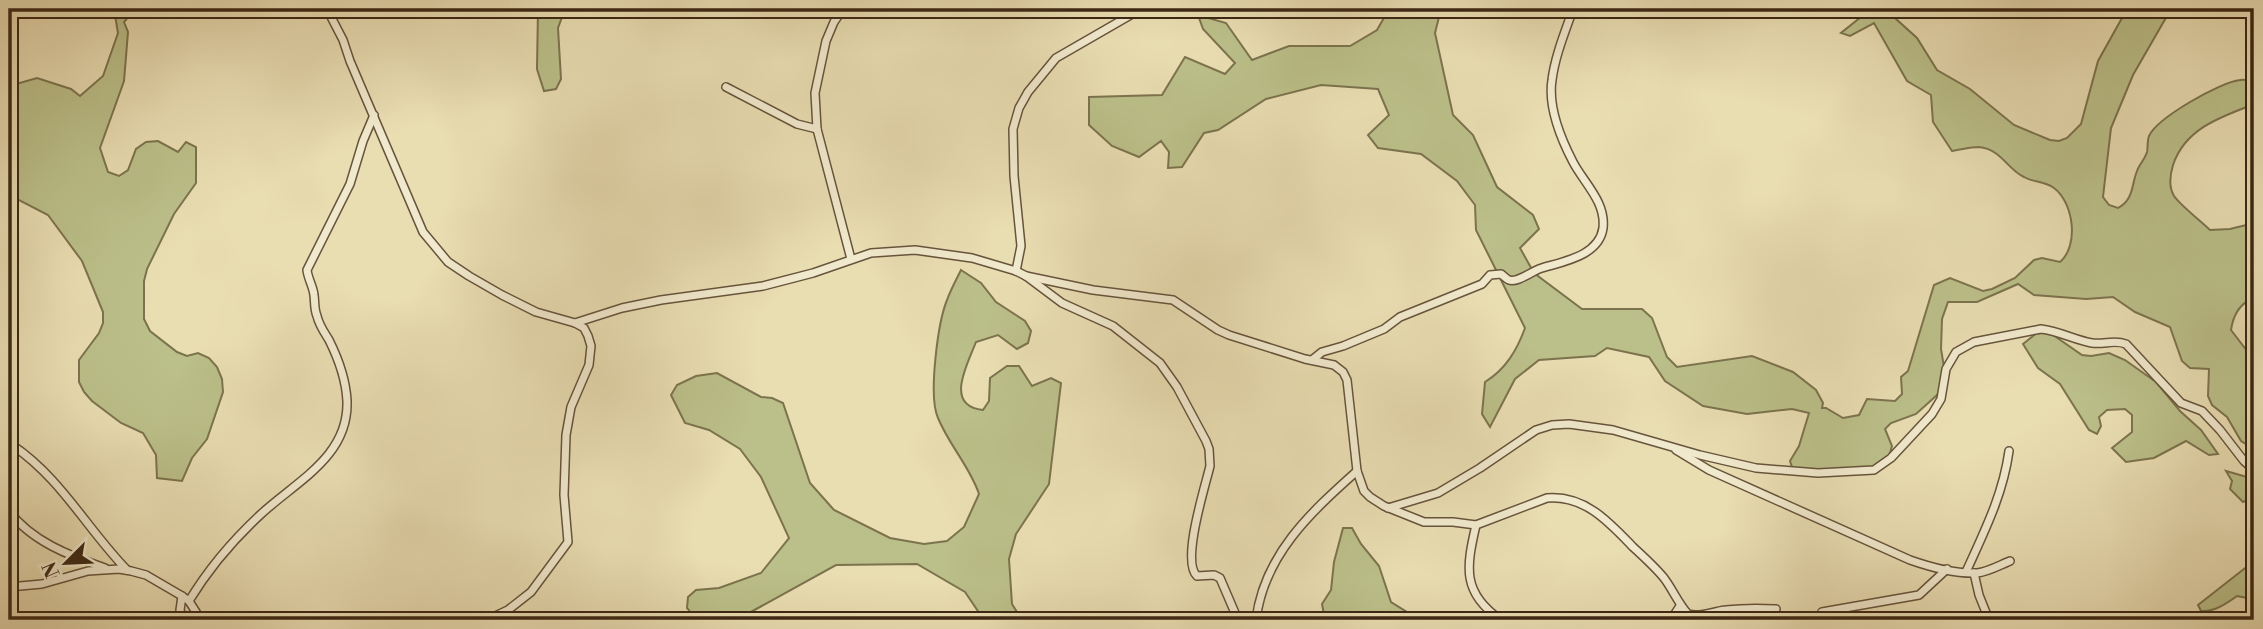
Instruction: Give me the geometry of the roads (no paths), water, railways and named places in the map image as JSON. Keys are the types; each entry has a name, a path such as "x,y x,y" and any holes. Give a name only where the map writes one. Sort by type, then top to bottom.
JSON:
{"street":[{"path":"327,9 423,232 442,255 469,276 536,312 575,323 583,328 591,346 589,365 571,407 566,435 564,495 568,542 531,592 508,610 487,620"},
{"path":"843,9 826,41 817,73 815,93 817,129 851,258"},
{"path":"1016,271 1021,246 1014,176 1013,129 1019,108 1028,92 1056,58 1140,9"},
{"path":"1311,360 1322,352 1384,329 1409,313 1482,284 1490,275 1501,274 1509,280 1515,280 1540,268 1574,259 1601,236 1603,226 1599,204 1573,162 1551,95 1558,52 1573,9"},
{"path":"726,88 797,124 817,129"},
{"path":"183,620 180,610 185,598 208,570 261,513 314,472 331,452 339,436 347,402 344,385 335,352 316,314 314,293 307,270 349,184 374,115"},
{"path":"575,323 635,305 763,286 813,273 871,253 915,250 972,258 1016,271 1062,303 1113,326 1160,363 1177,387 1206,441 1210,455 1210,466 1191,552 1191,568 1197,576 1214,575 1220,578 1238,620"},
{"path":"1026,276 1093,290 1173,300 1218,330 1334,365 1343,372 1347,380 1357,471 1364,491 1388,508 1424,522 1476,525 1547,498 1577,501 1611,523 1658,570 1680,606 1688,614 1693,616 1749,608 1776,609"},
{"path":"1388,508 1438,493 1536,430 1552,425 1569,424 1613,430 1732,463 1779,471 1818,473 1874,470 1891,458 1933,414 1941,400 1946,369 1956,352 1974,342 2042,329 2100,344 2118,341 2126,344 2181,404 2202,411 2254,470"},
{"path":"12,445 53,479 77,507 90,528 128,570"},
{"path":"1673,447 1709,470 1890,553 1923,564 1970,572 1987,571 2010,561"},
{"path":"1989,620 1970,572 2006,477 2009,452"},
{"path":"1256,620 1264,586 1276,558 1321,505 1357,471"},
{"path":"9,512 25,528 59,550 108,569"},
{"path":"1476,525 1469,567 1472,587 1480,603 1501,620"},
{"path":"9,587 43,584 72,574 108,569 128,570 146,575 185,598 201,620"},
{"path":"1822,612 1919,595 1947,569"},
{"path":"1671,620 1680,606"}]}
